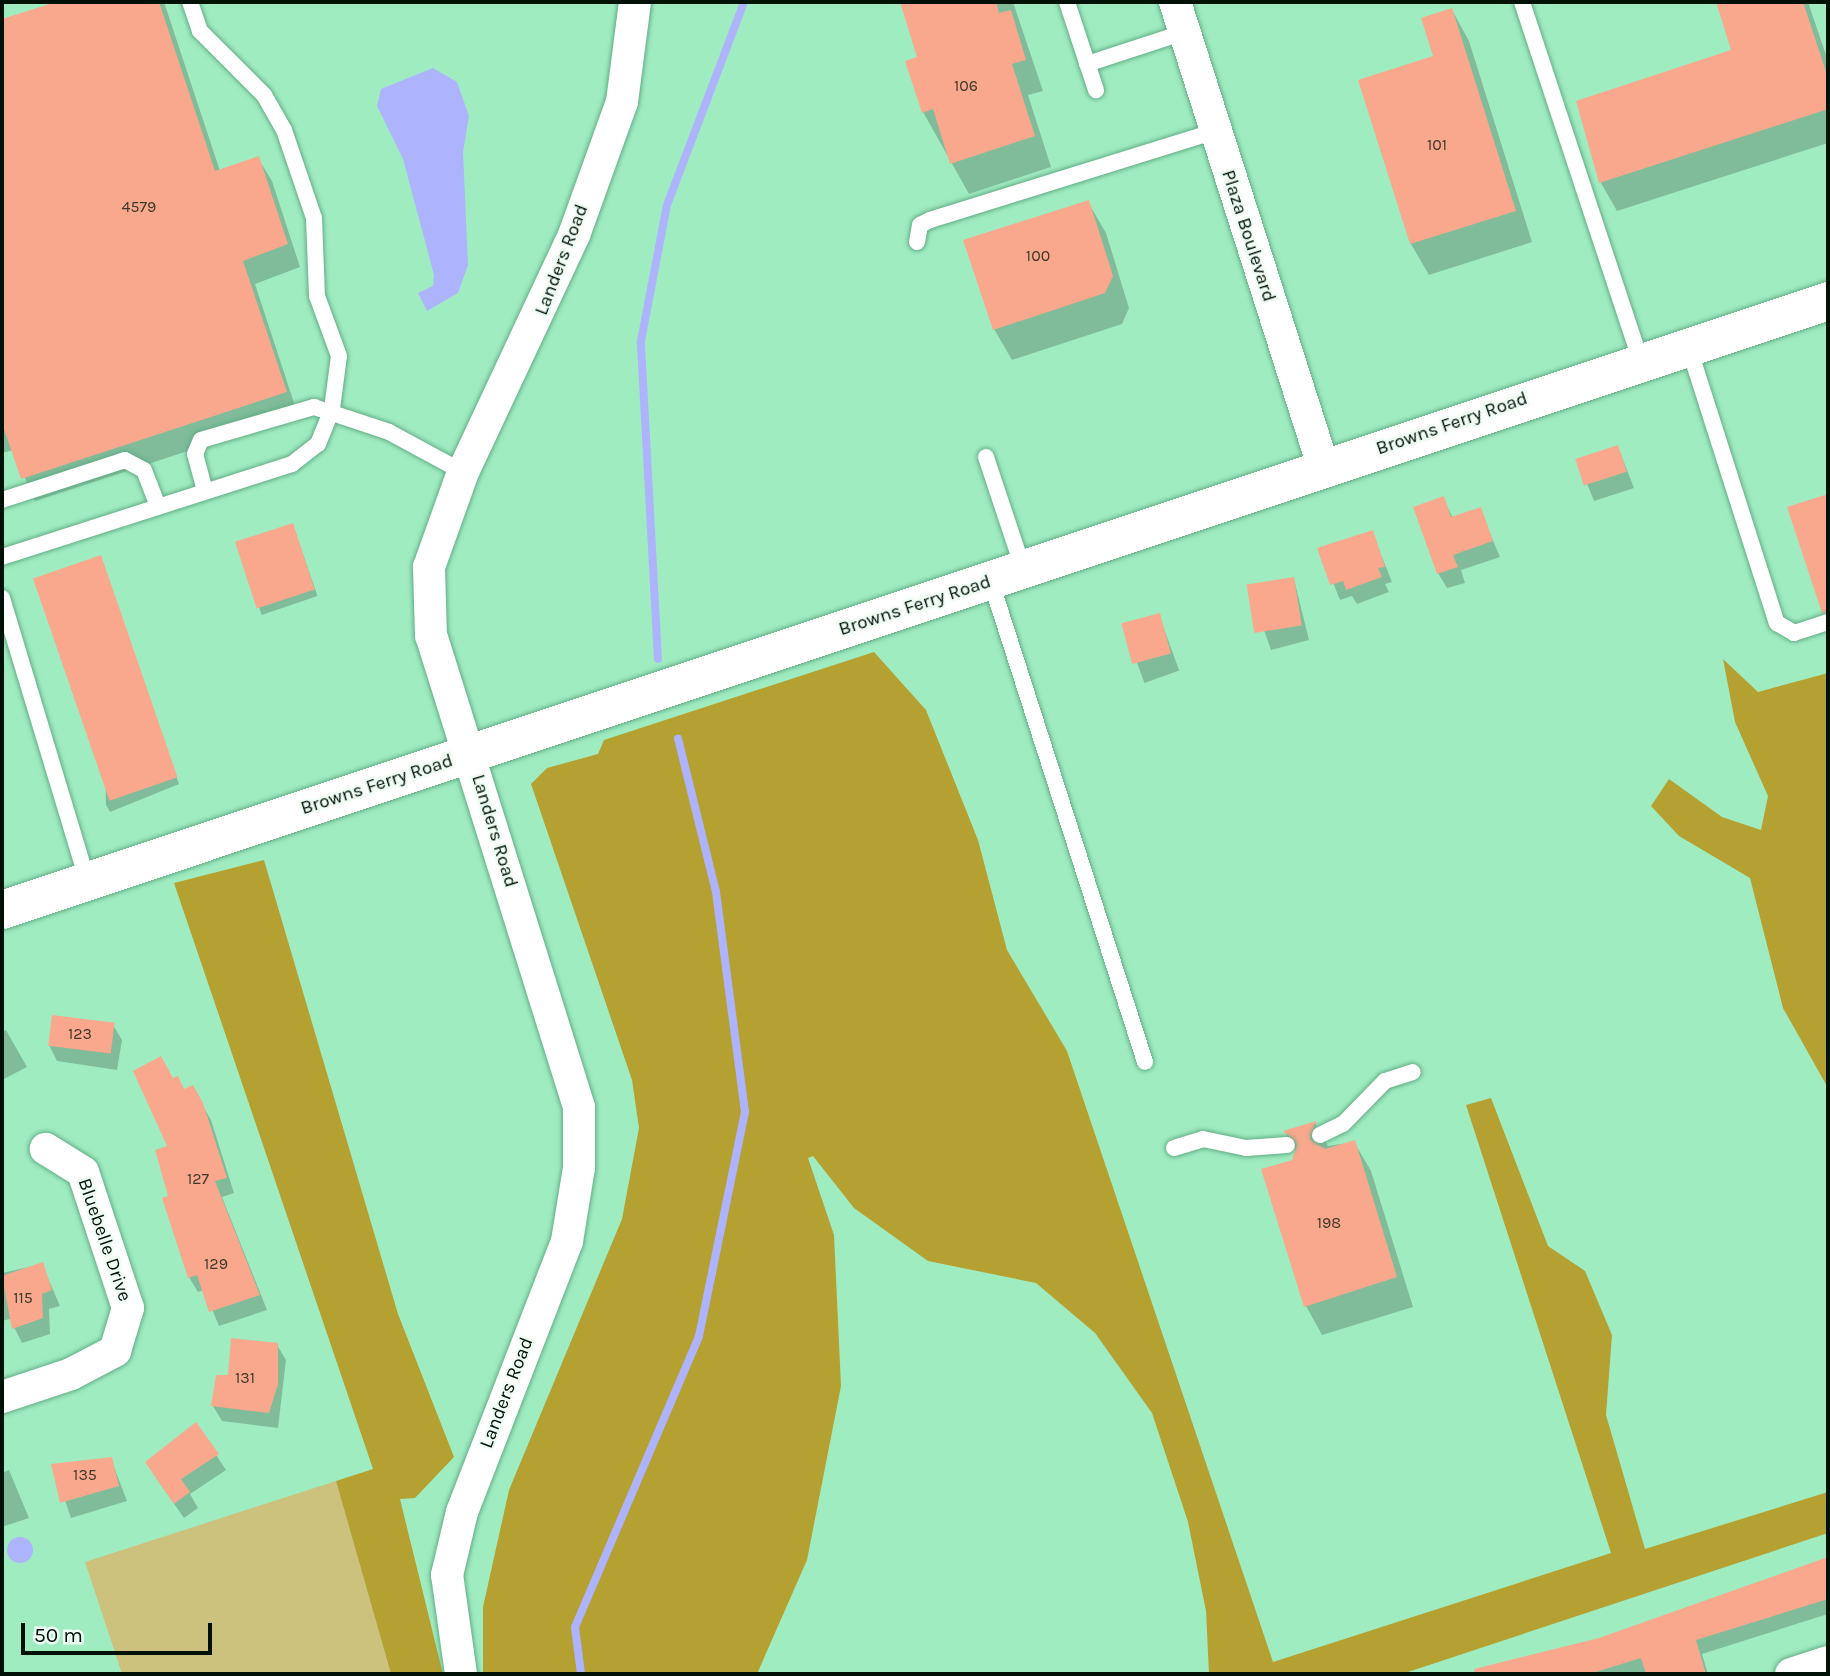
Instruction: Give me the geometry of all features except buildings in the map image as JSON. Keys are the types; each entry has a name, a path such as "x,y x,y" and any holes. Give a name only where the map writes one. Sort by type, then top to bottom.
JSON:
{"main road":[{"name":"Browns Ferry Road","path":"2,910 1008,576 1689,345 1828,301"}],"street":[{"name":"Landers Road","path":"461,1674 447,1575 459,1524 566,1241 579,1156 579,1107 561,1038 476,782 473,753 431,636 429,567 464,472 574,235 622,102 635,2"},
{"name":"Plaza Boulevard","path":"1175,2 1324,469"},
{"name":"Bluebelle Drive","path":"2,1397 71,1374 115,1351 128,1308 83,1172 46,1149"},
{"path":"1791,1674 1828,1662"}],"lane":[{"path":"2,557 308,456 332,409 339,356 317,296 314,218 284,130 264,95 219,58 200,31 190,2"},
{"path":"1067,2 1096,90"},
{"path":"1522,2 1641,362"},
{"path":"1087,64 1185,32"},
{"path":"918,242 916,232 930,220 1215,131"},
{"path":"1689,345 1777,623 1794,633 1828,622"},
{"path":"205,491 195,454 201,440 292,411 332,409 464,472"},
{"path":"986,457 1008,576 1145,1062"},
{"path":"2,500 125,460 145,470 158,506"},
{"path":"2,598 88,882"},
{"path":"1320,1135 1343,1124 1385,1081 1413,1072"},
{"path":"1174,1148 1203,1139 1246,1148 1287,1145"}],"shaded area":[{"path":"874,652 926,710 978,840 1007,950 1067,1051 1273,1662 1611,1553 1466,1105 1491,1098 1548,1246 1585,1271 1612,1335 1606,1415 1645,1549 1828,1492 1828,1533 1402,1674 1209,1674 1206,1611 1188,1522 1152,1413 1095,1333 1036,1283 928,1261 854,1208 813,1156 808,1158 834,1235 841,1386 807,1560 757,1674 483,1674 483,1607 509,1490 622,1219 639,1128 632,1080 531,784 547,768 598,754 604,740"},
{"path":"1723,659 1758,692 1828,673 1828,1088 1783,1008 1750,878 1679,836 1651,806 1669,779 1722,817 1761,830 1768,796 1735,722"},
{"path":"264,860 398,1314 454,1457 415,1498 400,1499 443,1674 391,1674 336,1481 373,1469 174,883"},
{"path":"336,1481 391,1674 122,1674 85,1562"}],"water":[{"path":"433,68 457,82 469,116 463,152 468,265 458,293 427,311 418,293 433,286 434,275 403,159 377,106 381,89"},
{"path":"20,1537 29,1541 33,1550 29,1559 20,1563 11,1559 7,1550 11,1541"}],"waterway":[{"path":"658,659 641,341 667,205 744,2"},
{"path":"581,1674 575,1627 699,1336 745,1112 716,892 678,739"}]}
